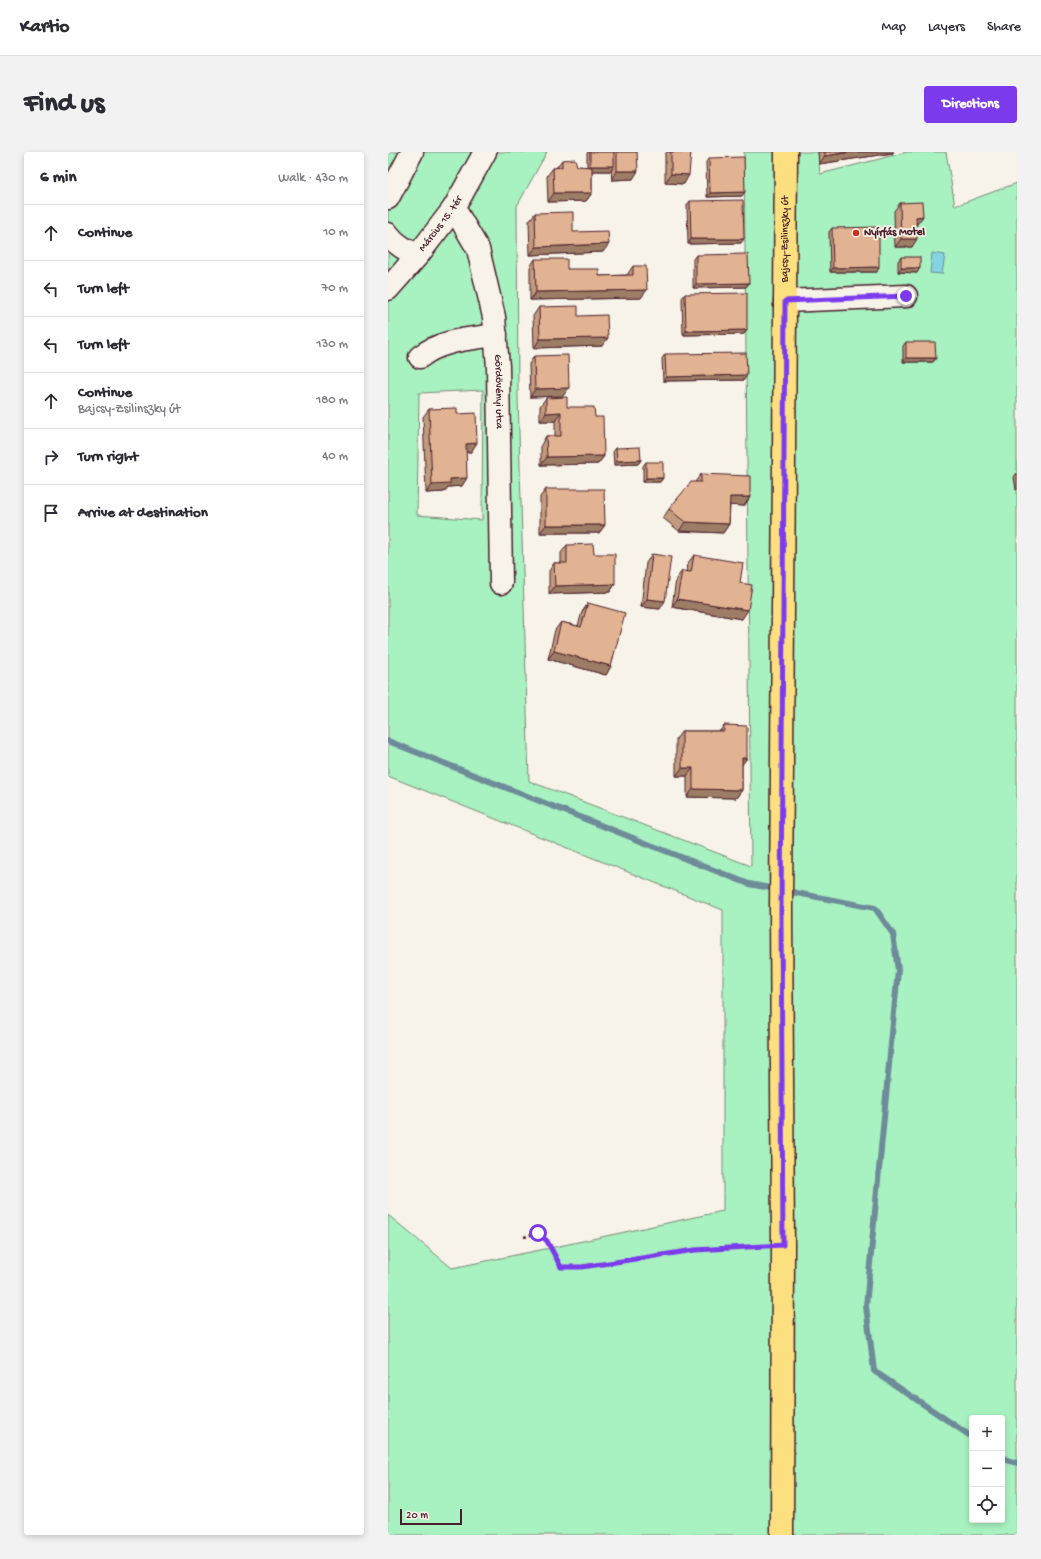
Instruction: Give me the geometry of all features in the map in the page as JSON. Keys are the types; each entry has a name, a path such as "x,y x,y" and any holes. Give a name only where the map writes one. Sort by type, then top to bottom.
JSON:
{"main road":[{"name":"Bajcsy-Zsilinszky út","path":"782,1535 783,1245 781,912 786,152"}],"street":[{"path":"388,198 412,152"},
{"name":"Március 15. tér","path":"388,289 418,255 454,208 485,152"},
{"name":"Gördövényi utca","path":"454,208 478,249 494,317 496,335 501,583"},
{"path":"388,234 392,240 403,248 418,255"},
{"path":"785,301 906,296"},
{"path":"420,357 428,350 442,345 496,335"}],"path":[{"path":"524,1237 538,1233 547,1241 561,1267 582,1267 695,1250 783,1245"}],"green space":[{"path":"390,152 547,152 517,206 518,397 529,781 751,866 744,152 818,152 820,174 907,152 946,152 955,206 1017,183 1017,1535 388,1535 388,1215 452,1268 723,1211 723,910 388,776 388,155","holes":["483,390 482,520 417,515 419,393"]}],"water":[{"path":"932,253 945,255 942,274 930,273"}],"building":[{"path":"590,152 614,152 614,166 590,166"},
{"path":"617,152 637,152 638,171 617,171"},
{"path":"671,152 691,152 689,175 671,174"},
{"path":"825,152 851,152 825,156"},
{"path":"744,157 745,192 710,193 709,158"},
{"path":"575,159 577,166 592,167 592,193 554,193 553,168 562,167 562,160"},
{"path":"743,200 744,239 691,239 690,201"},
{"path":"922,202 923,216 916,217 917,239 901,239 900,203"},
{"path":"573,212 573,232 608,231 609,244 536,247 535,213"},
{"path":"879,227 879,267 833,268 832,228"},
{"path":"748,254 749,283 696,284 696,255"},
{"path":"901,257 920,257 920,268 901,268"},
{"path":"535,259 567,259 567,269 599,269 599,276 633,275 633,266 646,266 647,290 536,292"},
{"path":"747,293 747,330 686,331 685,294"},
{"path":"578,306 578,316 607,315 608,338 540,339 539,307"},
{"path":"906,342 935,342 936,358 906,358"},
{"path":"746,353 747,375 666,377 665,354"},
{"path":"568,355 569,388 535,389 534,356"},
{"path":"567,397 567,407 594,407 595,417 603,417 604,456 547,457 546,436 561,436 561,412 546,413 546,398"},
{"path":"457,408 457,414 476,413 477,443 466,444 467,478 450,479 450,484 432,485 429,409"},
{"path":"640,447 641,460 617,461 616,448"},
{"path":"646,462 663,462 663,478 646,478"},
{"path":"701,474 750,476 750,497 730,497 729,524 685,522 669,509 691,482 701,482"},
{"path":"546,489 604,489 605,525 546,525"},
{"path":"593,544 594,554 615,554 615,584 555,586 554,563 567,563 567,545"},
{"path":"652,554 671,557 665,601 647,599"},
{"path":"694,555 743,563 740,583 752,585 748,610 677,599 682,571 691,572"},
{"path":"588,603 625,613 611,666 554,651 561,622 581,627"},
{"path":"724,725 747,726 747,758 742,758 742,790 693,789 693,768 682,768 682,731 724,731"}],"waterway":[{"path":"388,741 749,884 875,908 893,934 898,970 866,1306 874,1371 969,1435"},
{"path":"1005,1459 1017,1463"}],"place":[{"name":"Nyírfás Motel","path":"856,233"}],"route":[{"path":"538,1233 547,1241 551,1251 561,1267 582,1267 695,1250 783,1245 781,912 785,301 906,296"}]}
